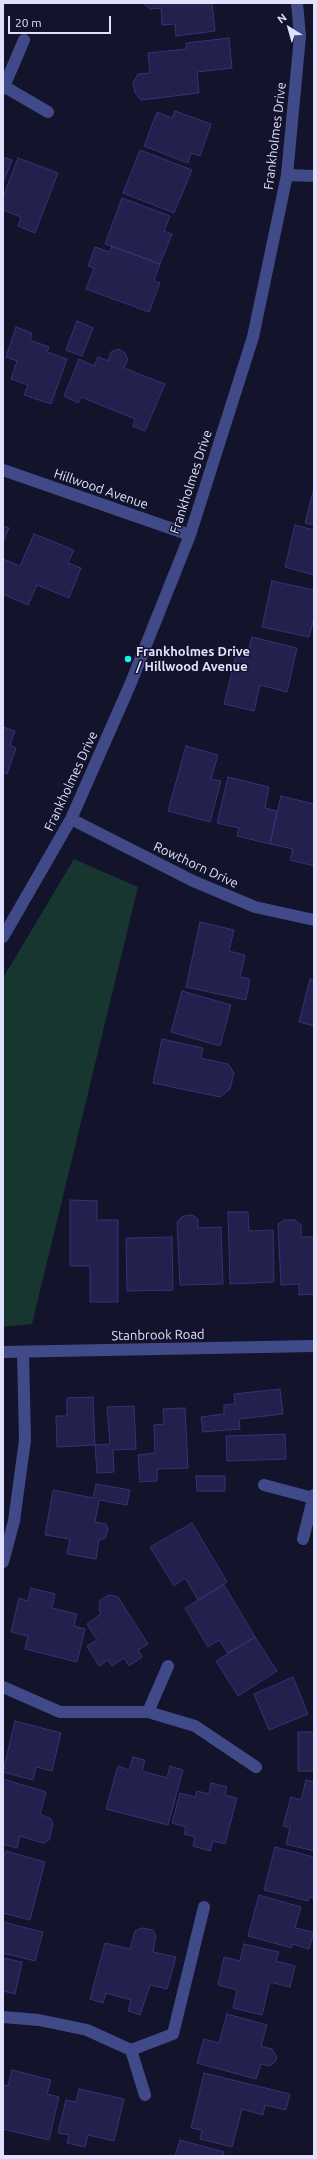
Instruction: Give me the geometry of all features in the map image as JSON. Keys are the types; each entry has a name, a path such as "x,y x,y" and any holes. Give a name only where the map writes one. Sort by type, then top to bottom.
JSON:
{"street":[{"name":"Frankholmes Drive","path":"3,937 71,819 130,685 190,534 253,336 287,175 300,36 297,3"},
{"path":"24,40 4,88 48,112"},
{"path":"287,175 314,176"},
{"name":"Hillwood Avenue","path":"3,470 190,534"},
{"name":"Rowthorn Drive","path":"71,819 193,881 255,906 314,920"},
{"name":"Stanbrook Road","path":"3,1352 314,1346"},
{"path":"3,1562 14,1522 24,1440 23,1352"},
{"path":"264,1485 314,1497 303,1539"},
{"path":"148,1712 168,1666"},
{"path":"3,1687 60,1712 148,1712 194,1726 256,1767"},
{"path":"3,2017 39,2020 87,2030 131,2050 173,2034 204,1907"},
{"path":"131,2050 145,2095"}],"green space":[{"path":"74,859 138,887 32,1324 3,1327 3,978"}],"building":[{"path":"143,3 212,3 215,31 176,36 175,24 162,25 161,8 150,9"},
{"path":"229,38 232,68 197,72 199,93 141,100 135,93 133,83 138,74 150,73 148,53 186,49 186,43"},
{"path":"175,111 211,124 200,156 191,153 188,163 144,146 157,112 172,118"},
{"path":"140,150 192,170 174,213 123,193"},
{"path":"3,157 12,160 3,183"},
{"path":"18,158 58,173 35,233 18,226 21,217 3,210 3,197"},
{"path":"122,198 170,216 164,231 172,234 160,264 105,244"},
{"path":"112,246 160,264 154,281 160,283 149,312 86,289 94,268 88,266 95,247 110,252"},
{"path":"77,321 93,328 82,356 66,350"},
{"path":"16,327 32,333 30,340 49,347 47,352 67,359 51,404 24,395 28,385 11,379 17,361 6,357"},
{"path":"118,349 124,352 128,359 124,368 165,384 145,431 133,426 135,419 81,397 78,403 64,396 79,359 94,366 98,357 108,361 111,352"},
{"path":"314,488 314,525 305,523"},
{"path":"295,525 314,530 314,575 285,567"},
{"path":"3,526 9,528 3,542"},
{"path":"34,534 74,550 68,563 81,568 69,598 37,585 28,605 3,594 3,559 20,566"},
{"path":"272,581 314,590 314,618 309,637 262,627"},
{"path":"252,637 297,648 287,692 260,685 254,711 224,704 236,656 246,659"},
{"path":"3,727 15,731 10,745 16,748 7,774 3,772"},
{"path":"186,746 218,755 211,779 221,781 210,822 168,811"},
{"path":"228,777 269,787 265,808 277,811 270,844 237,836 239,828 217,823"},
{"path":"281,796 314,804 314,866 290,860 293,849 270,844"},
{"path":"200,922 234,930 229,951 245,955 240,977 250,979 246,1000 186,987"},
{"path":"310,979 314,980 314,1026 299,1022"},
{"path":"182,991 231,1005 220,1046 171,1032"},
{"path":"162,1039 203,1048 201,1058 228,1064 234,1073 230,1089 220,1097 153,1083"},
{"path":"70,1200 97,1201 97,1220 118,1220 118,1302 90,1302 90,1266 70,1266"},
{"path":"228,1212 248,1212 249,1231 273,1230 274,1282 230,1284"},
{"path":"192,1215 198,1219 198,1228 221,1227 223,1284 180,1285 177,1222 183,1216"},
{"path":"285,1220 295,1220 301,1225 301,1237 314,1237 314,1294 299,1295 299,1284 281,1285 278,1224"},
{"path":"172,1237 173,1290 127,1291 126,1238"},
{"path":"280,1389 283,1414 239,1419 240,1429 203,1432 201,1417 224,1414 224,1405 235,1404 234,1394"},
{"path":"93,1397 95,1445 57,1447 56,1416 67,1416 67,1398"},
{"path":"134,1406 136,1449 113,1450 114,1472 97,1473 95,1445 110,1444 107,1407"},
{"path":"185,1408 188,1468 157,1469 157,1481 140,1482 138,1455 155,1453 154,1425 164,1424 163,1409"},
{"path":"285,1434 286,1459 227,1461 226,1436"},
{"path":"196,1476 225,1476 225,1491 197,1491"},
{"path":"96,1484 130,1490 127,1505 99,1500 95,1522 106,1524 108,1529 105,1538 99,1540 96,1559 67,1554 70,1539 45,1535 53,1490 93,1498"},
{"path":"192,1523 227,1582 198,1600 185,1578 174,1586 150,1547"},
{"path":"224,1585 255,1637 228,1653 219,1640 208,1647 185,1608"},
{"path":"31,1588 55,1594 52,1608 77,1614 74,1626 85,1629 77,1662 25,1649 28,1636 11,1632 19,1598 28,1601"},
{"path":"109,1595 118,1597 148,1644 138,1650 142,1657 129,1666 124,1658 112,1666 108,1660 99,1666 87,1646 97,1640 87,1624 101,1614 99,1610 100,1600"},
{"path":"255,1637 277,1671 238,1696 216,1661"},
{"path":"293,1677 308,1714 269,1730 254,1694"},
{"path":"15,1721 61,1733 52,1771 36,1767 33,1780 3,1772"},
{"path":"298,1732 314,1732 314,1771 298,1771"},
{"path":"133,1757 145,1760 142,1771 167,1778 170,1766 183,1770 168,1825 106,1809 118,1766 129,1770"},
{"path":"3,1779 46,1792 40,1814 51,1819 53,1824 49,1840 43,1843 20,1836 17,1848 3,1844"},
{"path":"306,1780 314,1782 314,1851 286,1844 290,1828 283,1826 291,1797 301,1800"},
{"path":"211,1783 227,1787 225,1795 237,1798 225,1844 213,1841 210,1851 193,1846 195,1837 184,1834 186,1827 172,1823 180,1793 195,1797 197,1791 209,1794"},
{"path":"275,1847 314,1857 314,1898 309,1897 308,1901 264,1890"},
{"path":"6,1851 45,1862 30,1920 3,1913 3,1860"},
{"path":"259,1895 301,1907 295,1928 314,1932 309,1949 292,1944 292,1948 248,1936"},
{"path":"3,1922 43,1932 35,1961 3,1953"},
{"path":"142,1928 153,1930 156,1936 153,1952 176,1957 167,1989 150,1985 140,2015 128,2011 131,2000 106,1993 103,2003 90,1999 105,1943 130,1949 135,1931"},
{"path":"244,1944 279,1952 276,1961 295,1966 290,1987 270,1982 262,2015 233,2008 237,1990 218,1985 224,1957 240,1961"},
{"path":"3,1958 22,1962 15,1994 3,1991"},
{"path":"227,2014 267,2025 261,2046 272,2049 277,2057 275,2062 269,2066 261,2064 256,2079 197,2063 204,2039 219,2043"},
{"path":"12,2070 51,2080 47,2094 59,2097 49,2140 3,2129 3,2085 8,2086"},
{"path":"204,2073 290,2094 286,2110 265,2105 263,2115 242,2109 232,2147 200,2139 202,2130 191,2128"},
{"path":"79,2089 124,2099 114,2141 88,2135 85,2147 67,2143 69,2135 58,2133 66,2100 76,2102"},
{"path":"180,2140 224,2152 223,2156 175,2156"}],"place":[{"name":"Frankholmes Drive / Hillwood Avenue","path":"128,659"}]}
